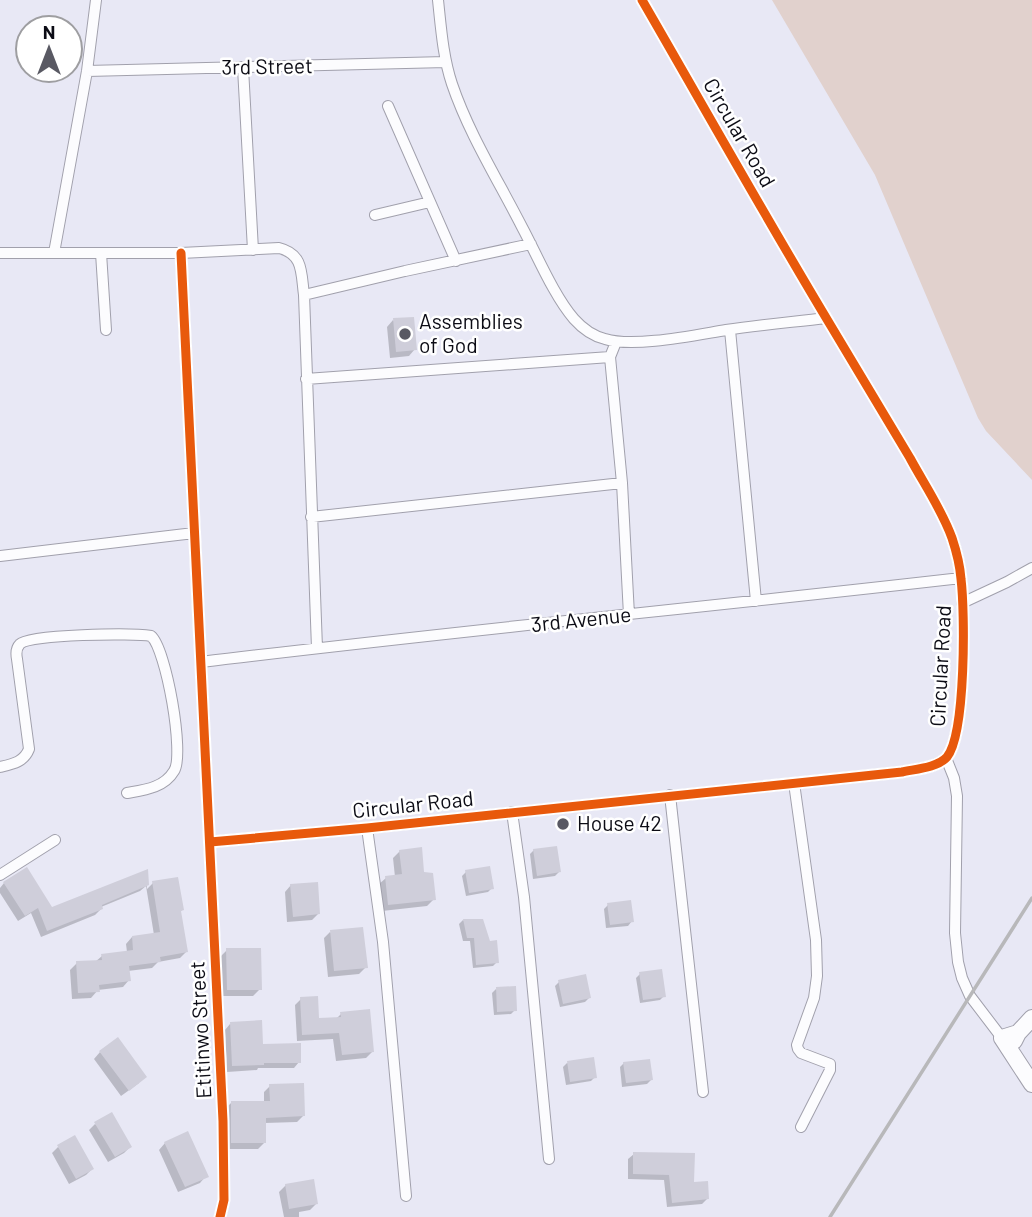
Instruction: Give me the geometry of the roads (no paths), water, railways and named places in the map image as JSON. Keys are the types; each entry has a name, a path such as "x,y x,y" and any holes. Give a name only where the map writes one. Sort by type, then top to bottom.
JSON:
{"street":[{"path":"54,253 87,71 96,0"},
{"path":"438,0 446,62 452,84 485,158 563,305 584,329 616,342 826,318"},
{"name":"Circular Road","path":"210,842 902,772 933,765 946,758 955,741 962,677 962,603 961,578 952,538 940,510 642,0"},
{"name":"3rd Street","path":"87,71 446,62"},
{"path":"243,68 253,250"},
{"path":"388,106 456,261"},
{"path":"375,215 430,202"},
{"path":"304,295 531,244"},
{"path":"0,254 181,253 279,248 294,255 300,264 304,295 317,648"},
{"path":"101,253 106,330"},
{"name":"Etitinwo Street","path":"181,253 223,1147 225,1200 220,1217"},
{"path":"730,330 756,601"},
{"path":"616,342 610,357 622,483 628,615"},
{"path":"306,379 610,357"},
{"path":"311,517 622,483"},
{"path":"0,556 194,533"},
{"path":"962,603 1032,568"},
{"name":"3rd Avenue","path":"201,662 961,578"},
{"path":"0,767 22,760 29,749 17,659 21,642 110,634 151,636 158,645 168,679 178,759 176,770 158,786 127,793"},
{"path":"946,758 954,778 957,796 955,933 962,978 970,996 1010,1041 1032,1084"},
{"path":"794,783 816,940 817,976 814,998 797,1045 801,1053 830,1064 830,1070 801,1127"},
{"path":"670,796 703,1093"},
{"path":"512,812 524,897 549,1160"},
{"path":"367,828 383,942 406,1196"},
{"path":"0,875 55,841"},
{"path":"1010,1041 1032,1018"}],"railway":[{"path":"830,1217 1032,898"}],"place":[{"name":"Assemblies of God","path":"405,334"},
{"name":"House 42","path":"563,824"}]}
